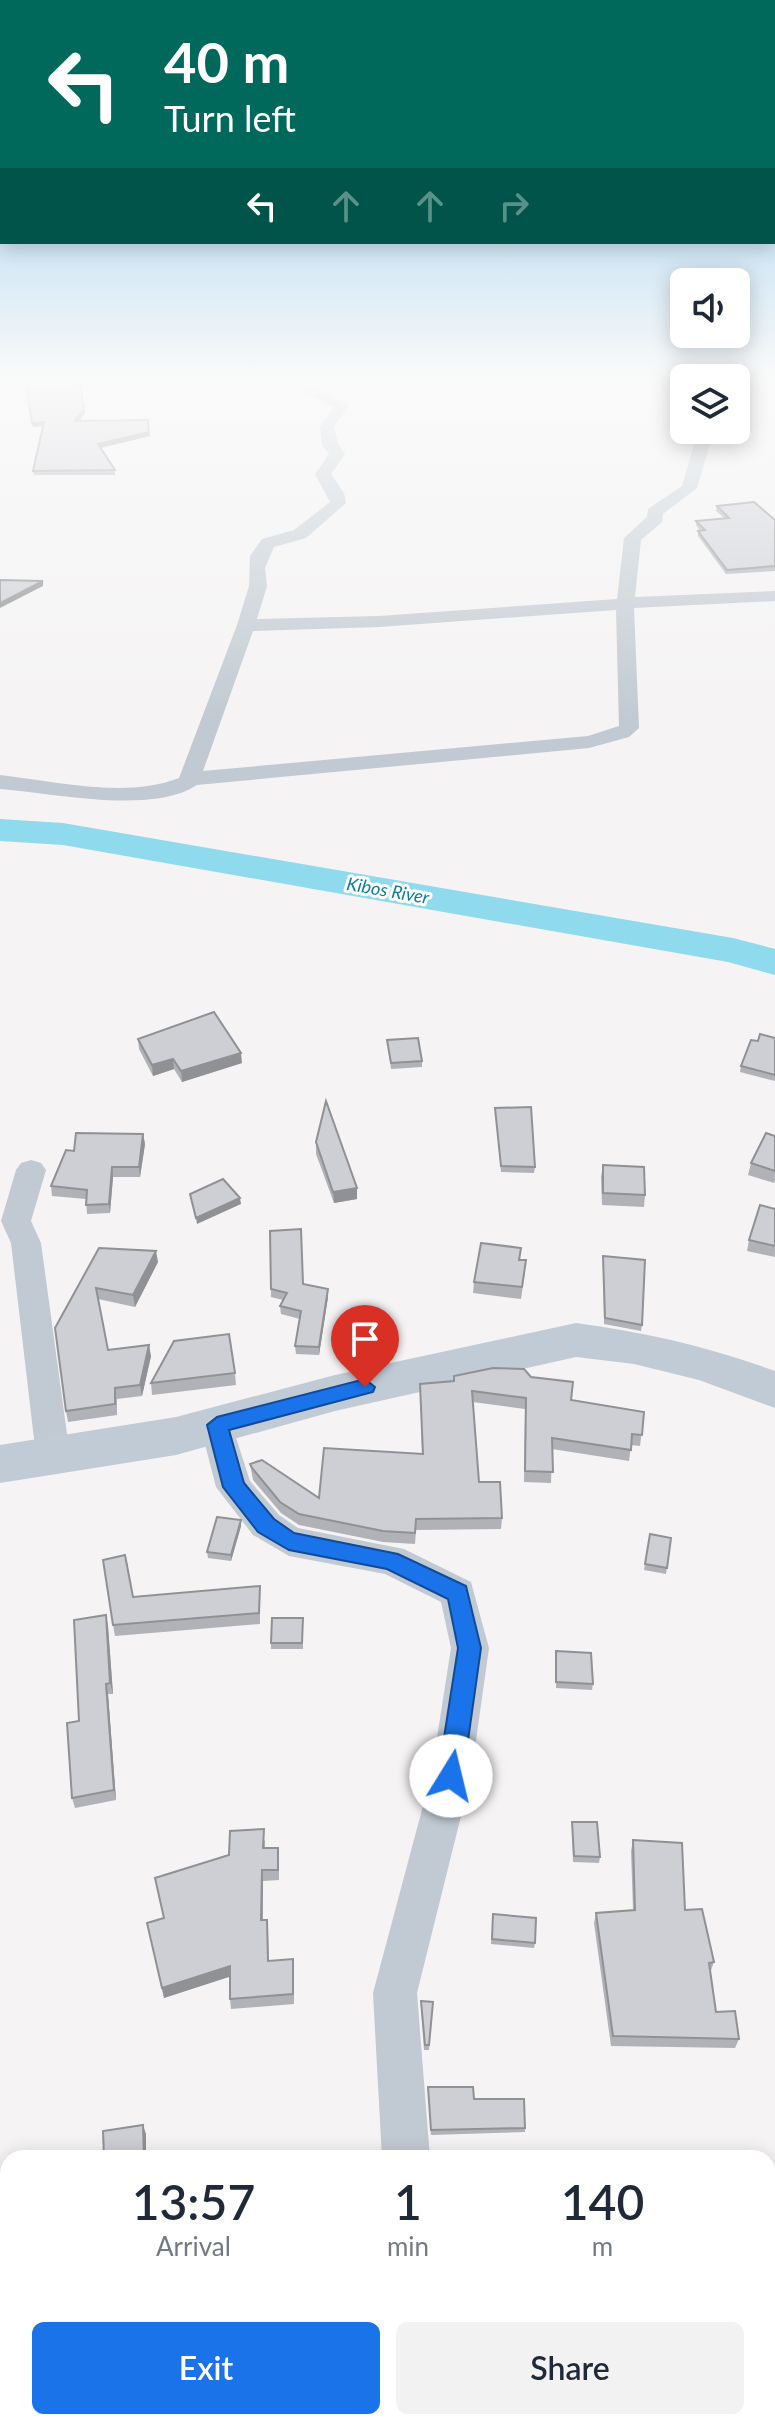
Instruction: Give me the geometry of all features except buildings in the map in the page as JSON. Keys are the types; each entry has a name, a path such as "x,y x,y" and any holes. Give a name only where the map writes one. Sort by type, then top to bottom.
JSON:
{"main road":[{"path":"0,1464 176,1436 335,1393 576,1340 634,1347 708,1365 775,1390"}],"street":[{"path":"0,782 129,790 179,787 189,779 246,625 258,586 256,568 263,549 268,543 300,534 338,503 336,492"},
{"path":"189,779 589,742 622,733 629,728 625,605 633,538 656,518 654,513 683,492"},
{"path":"246,625 323,626 687,598 775,596"},
{"path":"31,1170 16,1221 26,1243 53,1456"},
{"path":"217,1425 234,1487 266,1525 289,1541 391,1560 458,1593 470,1648 451,1776 395,1993 405,2150"}],"waterway":[{"name":"Kibos River","path":"0,830 63,834 733,950 775,962"}],"route":[{"path":"365,1387 217,1425 234,1487 266,1525 289,1541 391,1560 458,1593 470,1648 451,1776"}]}
